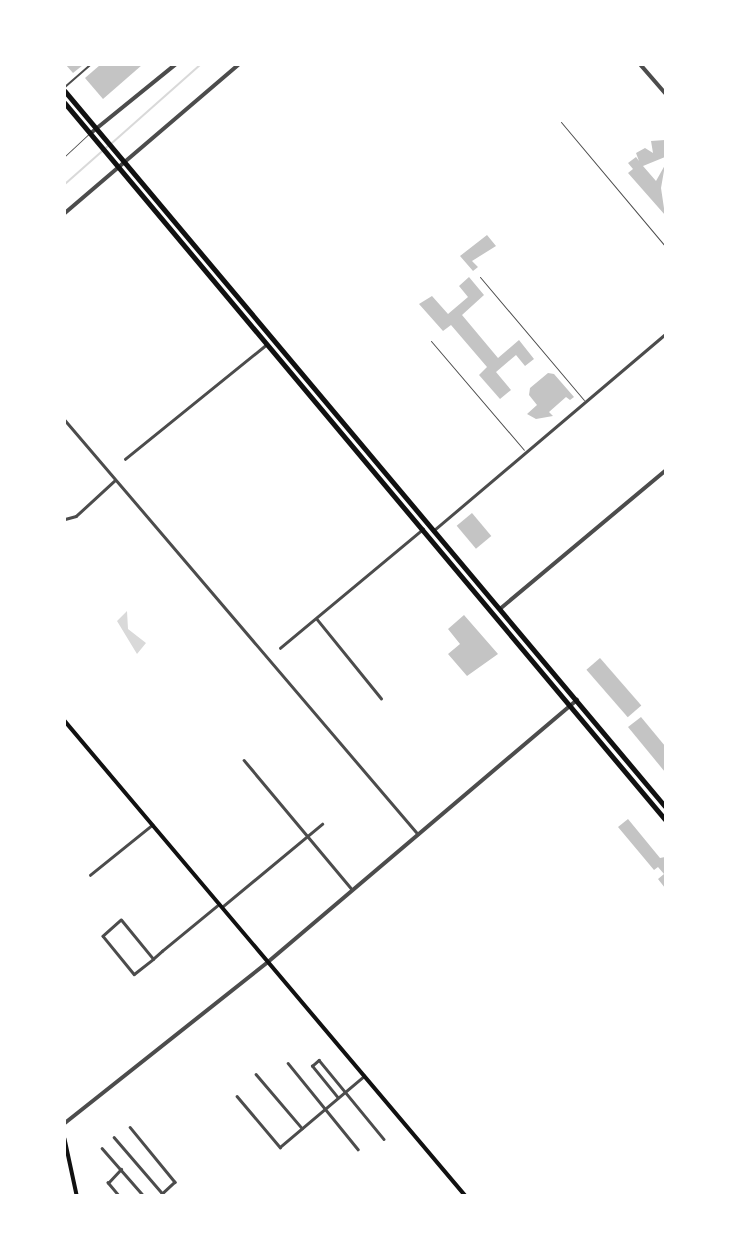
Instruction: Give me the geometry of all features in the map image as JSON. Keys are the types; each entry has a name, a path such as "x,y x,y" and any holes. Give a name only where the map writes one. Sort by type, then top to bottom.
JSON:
{"main road":[{"path":"65,89 127,159 433,531 665,806"},
{"path":"65,103 665,819"},
{"path":"65,721 465,1195"},
{"path":"65,1139 66,1155 77,1195"}],"street":[{"path":"65,89 90,65"},
{"path":"91,133 175,65"},
{"path":"65,213 237,65"},
{"path":"641,65 665,93"},
{"path":"433,531 665,334"},
{"path":"125,459 266,345"},
{"path":"65,420 114,481 418,834"},
{"path":"500,609 665,471"},
{"path":"65,519 76,516 114,481"},
{"path":"280,648 423,529"},
{"path":"316,618 381,698"},
{"path":"65,1123 268,962 577,700"},
{"path":"244,760 352,890"},
{"path":"153,959 121,920 103,936 134,974 153,959 220,906 308,836 322,824"},
{"path":"90,875 152,825"},
{"path":"338,1098 312,1066 319,1060 384,1139"},
{"path":"288,1063 358,1149"},
{"path":"256,1074 302,1128"},
{"path":"237,1096 279,1147 364,1076"},
{"path":"114,1137 162,1194 175,1182 130,1127"},
{"path":"102,1148 143,1195"},
{"path":"118,1195 108,1183 121,1169"}],"lane":[{"path":"561,122 665,246"},
{"path":"65,156 91,133"},
{"path":"480,277 586,401"},
{"path":"430,341 526,452"}],"shaded area":[{"path":"127,611 128,629 146,643 137,654 117,621"}],"building":[{"path":"66,65 83,65 73,73"},
{"path":"100,65 142,65 103,99 85,78"},
{"path":"665,140 665,157 643,166 656,181 665,165 661,188 665,215 628,173 633,169 628,163 636,157 639,161 636,153 645,148 653,153 651,141"},
{"path":"487,235 496,246 472,261 478,267 473,271 460,256"},
{"path":"469,277 484,295 462,315 498,358 519,340 534,359 525,366 516,355 496,372 511,390 500,399 479,375 487,367 451,325 443,331 419,304 432,296 448,314 468,297 459,286"},
{"path":"548,373 554,374 574,397 570,400 566,397 549,412 553,416 536,419 527,414 537,405 529,395 530,388"},
{"path":"472,513 491,536 476,549 457,526"},
{"path":"464,615 498,654 467,676 448,654 460,644 448,629"},
{"path":"600,658 641,706 628,717 586,670"},
{"path":"641,717 665,746 665,772 628,727"},
{"path":"628,819 660,858 665,857 665,888 658,879 664,874 658,867 654,870 618,827"}],"waterway":[{"path":"112,143 200,65"},
{"path":"65,184 108,146"}]}
